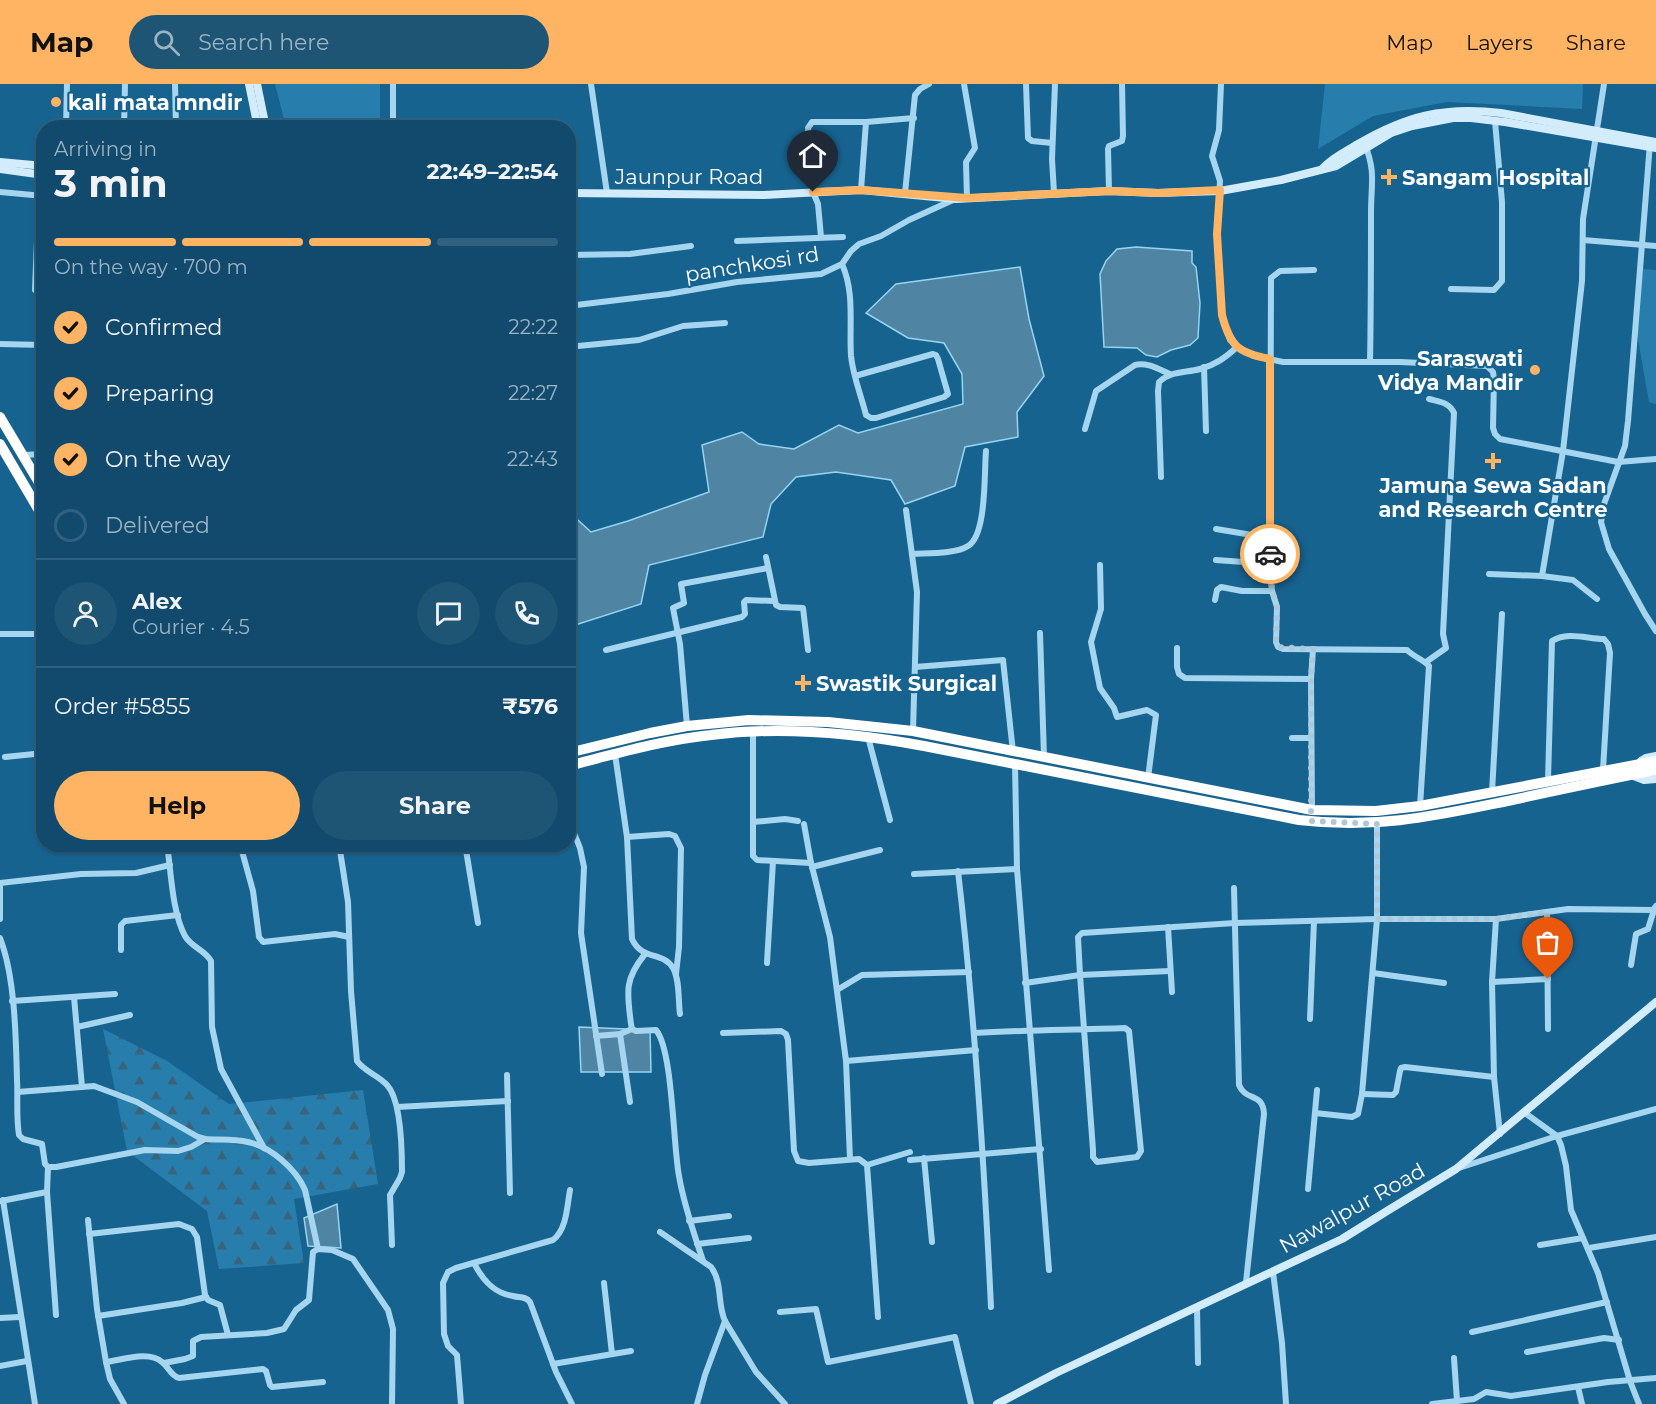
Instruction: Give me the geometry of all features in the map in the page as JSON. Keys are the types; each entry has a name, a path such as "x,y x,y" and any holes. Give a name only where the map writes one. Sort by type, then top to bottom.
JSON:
{"highway":[{"path":"0,417 36,478"},
{"path":"0,444 4,458 36,507"},
{"path":"576,751 687,726 749,720 828,722 913,731 1148,778 1311,816 1420,806 1603,770 1656,770"},
{"path":"576,764 711,735 799,732 868,737 1311,816 1377,824 1422,819 1633,770 1656,761"}],"street":[{"path":"66,120 67,84"},
{"path":"124,120 125,84"},
{"path":"175,84 176,120"},
{"path":"249,84 256,120"},
{"path":"256,84 264,120"},
{"path":"393,84 393,120"},
{"path":"591,84 607,193"},
{"path":"905,193 915,95 929,84"},
{"path":"964,84 975,148 966,162 967,198"},
{"path":"1026,84 1028,138 1032,141 1052,143"},
{"path":"1054,193 1052,143 1055,84"},
{"path":"1110,191 1108,149 1109,146 1122,141 1123,136 1122,84"},
{"path":"1221,84 1218,140 1212,156 1219,174 1217,234 1222,315 1230,340 1237,348 1246,353 1283,362 1487,366 1494,379 1495,434 1500,439 1618,462 1656,459"},
{"path":"1542,576 1563,452 1582,281 1584,219 1604,84"},
{"path":"1365,144 1394,124 1435,114 1462,111 1501,113 1596,134"},
{"path":"821,237 818,204 813,192 809,124 914,118"},
{"path":"1365,144 1400,129 1435,121 1471,118 1654,143 1641,245 1625,446 1601,515 1603,532 1609,549 1656,631"},
{"path":"1451,289 1494,290 1502,281 1502,202 1495,121"},
{"path":"861,190 866,122"},
{"path":"1365,144 1374,177 1371,211 1370,362"},
{"name":"Jaunpur Road","path":"576,193 764,195 861,190 967,198 1110,191 1158,193 1220,190 1281,180 1323,168 1334,158 1365,144"},
{"path":"0,162 36,165"},
{"path":"0,169 36,174"},
{"path":"0,201 0,192 36,195"},
{"name":"panchkosi rd","path":"576,305 668,294 737,282 821,274 842,264 851,250 859,244 881,236 956,198"},
{"path":"737,241 843,237"},
{"path":"1583,240 1656,246"},
{"path":"576,255 630,254 691,246"},
{"path":"842,264 850,299 855,376 867,415 876,418 948,394 938,359 933,354 855,376"},
{"path":"35,290 36,266"},
{"path":"1314,270 1280,271 1271,278 1270,564 1272,591 1277,607 1276,642 1278,647 1407,650 1414,658 1426,662"},
{"path":"576,346 639,340 683,326 725,323"},
{"path":"0,344 36,345"},
{"path":"1161,477 1158,391 1160,382 1170,374 1204,368 1224,359 1237,348"},
{"path":"1084,429 1093,396 1100,387 1135,365 1148,365 1170,374"},
{"path":"1204,368 1206,431"},
{"path":"1426,662 1446,648 1444,623 1454,413 1452,408 1446,404 1429,399"},
{"path":"912,554 960,549 970,546 977,537 981,524 986,451"},
{"path":"22,455 36,454"},
{"path":"906,510 916,592 913,731"},
{"path":"1216,529 1270,538"},
{"path":"766,556 776,605 803,608 808,650"},
{"path":"1216,560 1270,564"},
{"path":"1100,565 1101,609 1091,642 1097,677 1100,688 1114,708 1117,717 1147,710 1156,715 1148,778"},
{"path":"687,726 679,632 673,608 684,603 681,584 768,568"},
{"path":"1489,574 1573,580 1597,599"},
{"path":"1215,600 1217,590 1221,587 1242,591 1272,591"},
{"path":"606,650 742,616 745,614 744,602 747,600 774,601"},
{"path":"1492,792 1502,614"},
{"path":"1040,633 1044,758"},
{"path":"0,634 36,634"},
{"path":"1548,780 1552,641 1560,637 1604,639 1608,644 1610,653 1603,770"},
{"path":"1177,648 1177,667 1179,674 1185,678 1311,679"},
{"path":"1311,816 1313,649"},
{"path":"915,667 1003,660 1013,752"},
{"path":"1420,806 1428,666 1426,662"},
{"path":"753,732 753,856 757,860 811,865 879,850"},
{"path":"868,737 890,820"},
{"path":"1292,738 1311,738"},
{"path":"5,757 36,754"},
{"path":"615,754 627,837 631,932 635,946 645,954 670,963 676,974"},
{"path":"1656,756 1646,758 1633,770 1644,780 1656,779"},
{"path":"1015,765 1017,869 1049,1270"},
{"path":"753,822 785,819 801,822 830,937 846,1061 849,1159"},
{"path":"1315,1113 1356,1117 1362,1094 1377,919 1377,824"},
{"path":"627,837 669,834 675,836 679,841 681,864 676,974 680,1014"},
{"path":"576,844 584,867 581,933 602,1074"},
{"path":"168,852 178,915 187,939 211,961 212,1027 221,1069 264,1148"},
{"path":"242,852 253,891 259,937 262,942 335,934 349,937"},
{"path":"340,852 348,902 351,991 357,1061 363,1068 389,1086 396,1097 402,1172 390,1195 392,1245"},
{"path":"466,852 478,923"},
{"path":"767,963 773,861"},
{"path":"0,919 0,885 81,874 136,873 170,866"},
{"path":"914,874 1017,869"},
{"path":"958,872 984,1153 991,1307"},
{"path":"1234,888 1239,1085 1245,1095 1260,1100 1264,1106 1246,1282"},
{"path":"974,1033 1029,1029 1085,1029 1125,1028 1129,1031 1141,1151 1137,1157 1097,1162 1093,1157 1085,1029 1078,937 1082,933 1235,923 1377,919 1496,919 1568,909 1655,908 1648,929"},
{"path":"1547,912 1548,1029"},
{"path":"121,950 121,925 125,921 178,915"},
{"path":"1496,919 1492,982 1494,1077 1500,1134"},
{"path":"1310,1019 1314,921"},
{"path":"1168,927 1172,992"},
{"path":"1631,965 1636,934 1648,929 1656,932"},
{"path":"0,938 8,963 12,1001 20,1135 23,1139 42,1144 45,1164 48,1167 47,1192 56,1315"},
{"path":"632,1029 628,982 636,965 645,954"},
{"path":"1025,983 1080,975 1170,971"},
{"path":"837,990 862,975 969,972"},
{"path":"1372,973 1444,983"},
{"path":"1492,982 1548,979"},
{"path":"12,1001 115,993"},
{"path":"74,997 82,1087"},
{"name":"Nawalpur Road","path":"997,1404 1056,1373 1246,1282 1274,1272 1342,1239 1456,1169 1656,1002"},
{"path":"77,1027 130,1015"},
{"path":"596,1036 620,1034 632,1029 636,1031 656,1030 662,1041 672,1107 678,1173 689,1221 703,1261"},
{"path":"723,1033 781,1031 786,1034 795,1156 798,1161 803,1163 859,1159 867,1165 878,1317"},
{"path":"620,1034 630,1102"},
{"path":"846,1061 976,1050"},
{"path":"1362,1094 1393,1095 1396,1092 1400,1071 1405,1067 1494,1077"},
{"path":"507,1075 510,1193"},
{"path":"18,1092 94,1086 137,1102 205,1139 244,1141 264,1148 275,1155 301,1182 305,1190 318,1249"},
{"path":"1308,1190 1317,1090"},
{"path":"397,1107 508,1101"},
{"path":"1456,1169 1557,1136 1656,1109"},
{"path":"1525,1113 1557,1136 1564,1153 1571,1210 1589,1248 1639,1404"},
{"path":"48,1167 145,1150 178,1151 205,1139"},
{"path":"910,1160 1041,1149"},
{"path":"867,1165 910,1152"},
{"path":"924,1158 932,1242"},
{"path":"461,1404 457,1355 448,1346 444,1334 443,1283 448,1272 553,1240 558,1236 563,1225 570,1190"},
{"path":"35,1404 1,1201 47,1192"},
{"path":"689,1221 729,1216"},
{"path":"88,1220 98,1316 106,1362 110,1379 124,1404"},
{"path":"89,1234 159,1225 187,1226 192,1229 196,1237 206,1297"},
{"path":"660,1232 703,1261 717,1274 725,1321 756,1372 785,1404"},
{"path":"1589,1248 1656,1237"},
{"path":"697,1244 749,1238"},
{"path":"1540,1245 1583,1238"},
{"path":"164,1363 193,1356 195,1339 267,1333 284,1329 296,1310 309,1300 313,1252 318,1249 332,1250 353,1259 388,1310 393,1329 392,1404"},
{"path":"474,1263 482,1279 488,1284 504,1294 524,1297 530,1302 553,1364 572,1404"},
{"path":"1274,1272 1286,1404"},
{"path":"604,1283 612,1354"},
{"path":"98,1316 206,1297 220,1305 228,1335"},
{"path":"1472,1332 1607,1302"},
{"path":"1197,1307 1198,1363"},
{"path":"780,1312 816,1309 828,1362 955,1337 971,1404"},
{"path":"0,1318 20,1317"},
{"path":"697,1404 725,1321"},
{"path":"1527,1352 1604,1338 1619,1340"},
{"path":"553,1364 631,1351"},
{"path":"106,1362 149,1356 164,1363 172,1375 179,1378 262,1369 266,1371 273,1387 323,1382"},
{"path":"1454,1358 1457,1401"},
{"path":"0,1366 27,1361"},
{"path":"1432,1404 1474,1399 1486,1392 1511,1396 1608,1382 1656,1378"},
{"path":"1578,1387 1582,1404"}],"green space":[{"path":"275,84 380,84 380,120 284,120"},
{"path":"1325,84 1583,84 1582,109 1447,102 1373,116 1318,149"},
{"path":"1643,269 1656,270 1656,404 1649,402 1636,328"},
{"path":"103,1029 167,1061 229,1104 363,1090 378,1184 294,1199 304,1263 219,1269 207,1211 127,1151"}],"shaded area":[{"path":"1136,247 1192,251 1192,263 1196,267 1200,303 1198,338 1190,345 1157,357 1146,355 1137,348 1104,347 1100,274 1106,261 1117,249"},
{"path":"1020,267 1029,319 1044,376 1017,412 1018,437 965,447 955,486 905,504 891,480 836,472 796,477 771,504 763,537 649,565 641,604 576,625 576,518 591,532 709,492 702,445 742,432 759,444 794,449 839,425 858,433 963,404 962,374 944,343 908,338 866,313 896,284"},
{"path":"579,1027 650,1030 651,1072 581,1072"},
{"path":"337,1204 341,1248 308,1246 304,1218"}],"way so far":[{"path":"1270,554 1272,591 1277,607 1276,642 1278,647 1313,649 1311,821 1377,824 1377,919 1496,919 1547,912 1548,979"}],"place":[{"name":"kali mata mndir","path":"56,102"},
{"name":"Sangam Hospital","path":"1389,177"},
{"name":"Saraswati Vidya Mandir","path":"1535,370"},
{"name":"Jamuna Sewa Sadan and Research Centre","path":"1493,461"},
{"name":"Swastik Surgical","path":"803,683"}],"route":[{"path":"813,192 861,190 956,198 985,198 1110,191 1158,193 1220,190 1217,234 1222,315 1225,327 1230,340 1237,348 1254,356 1270,359 1270,554"}]}
